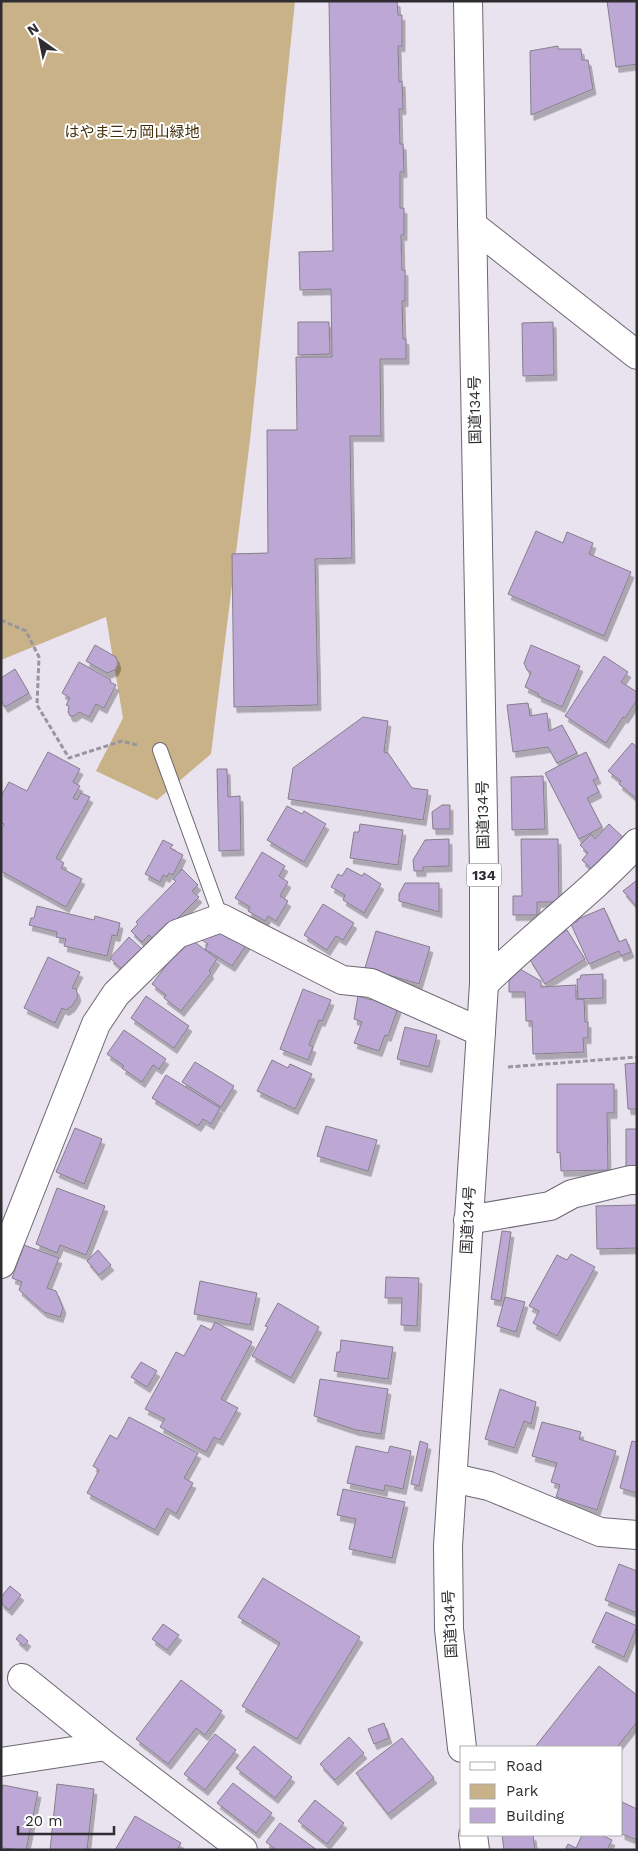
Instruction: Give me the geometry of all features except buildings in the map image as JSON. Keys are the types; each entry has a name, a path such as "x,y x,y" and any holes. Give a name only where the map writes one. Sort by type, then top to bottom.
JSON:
{"main road":[{"name":"国道134号","path":"462,1746 449,1629 448,1546 484,984 484,870 468,1"},
{"path":"472,225 637,355"},
{"path":"484,984 637,843"},
{"path":"1,1264 96,1024 116,994 177,934 220,918 342,980 370,983 481,1032"},
{"path":"468,1220 550,1206 572,1194 637,1180"},
{"path":"453,1478 489,1486 600,1532 637,1535"},
{"path":"22,1678 106,1746 243,1850"},
{"path":"1,1762 106,1746"},
{"path":"473,1836 475,1850"}],"lane":[{"path":"160,750 220,918"}],"path":[{"path":"1,620 26,631 39,657 37,705 69,758 122,741 160,750"},
{"path":"479,1060 499,1068 637,1057"}],"green space":[{"name":"はやま三ヵ岡山緑地","path":"1,1 295,1 250,440 211,754 157,800 96,771 123,718 106,617 1,660"}]}
